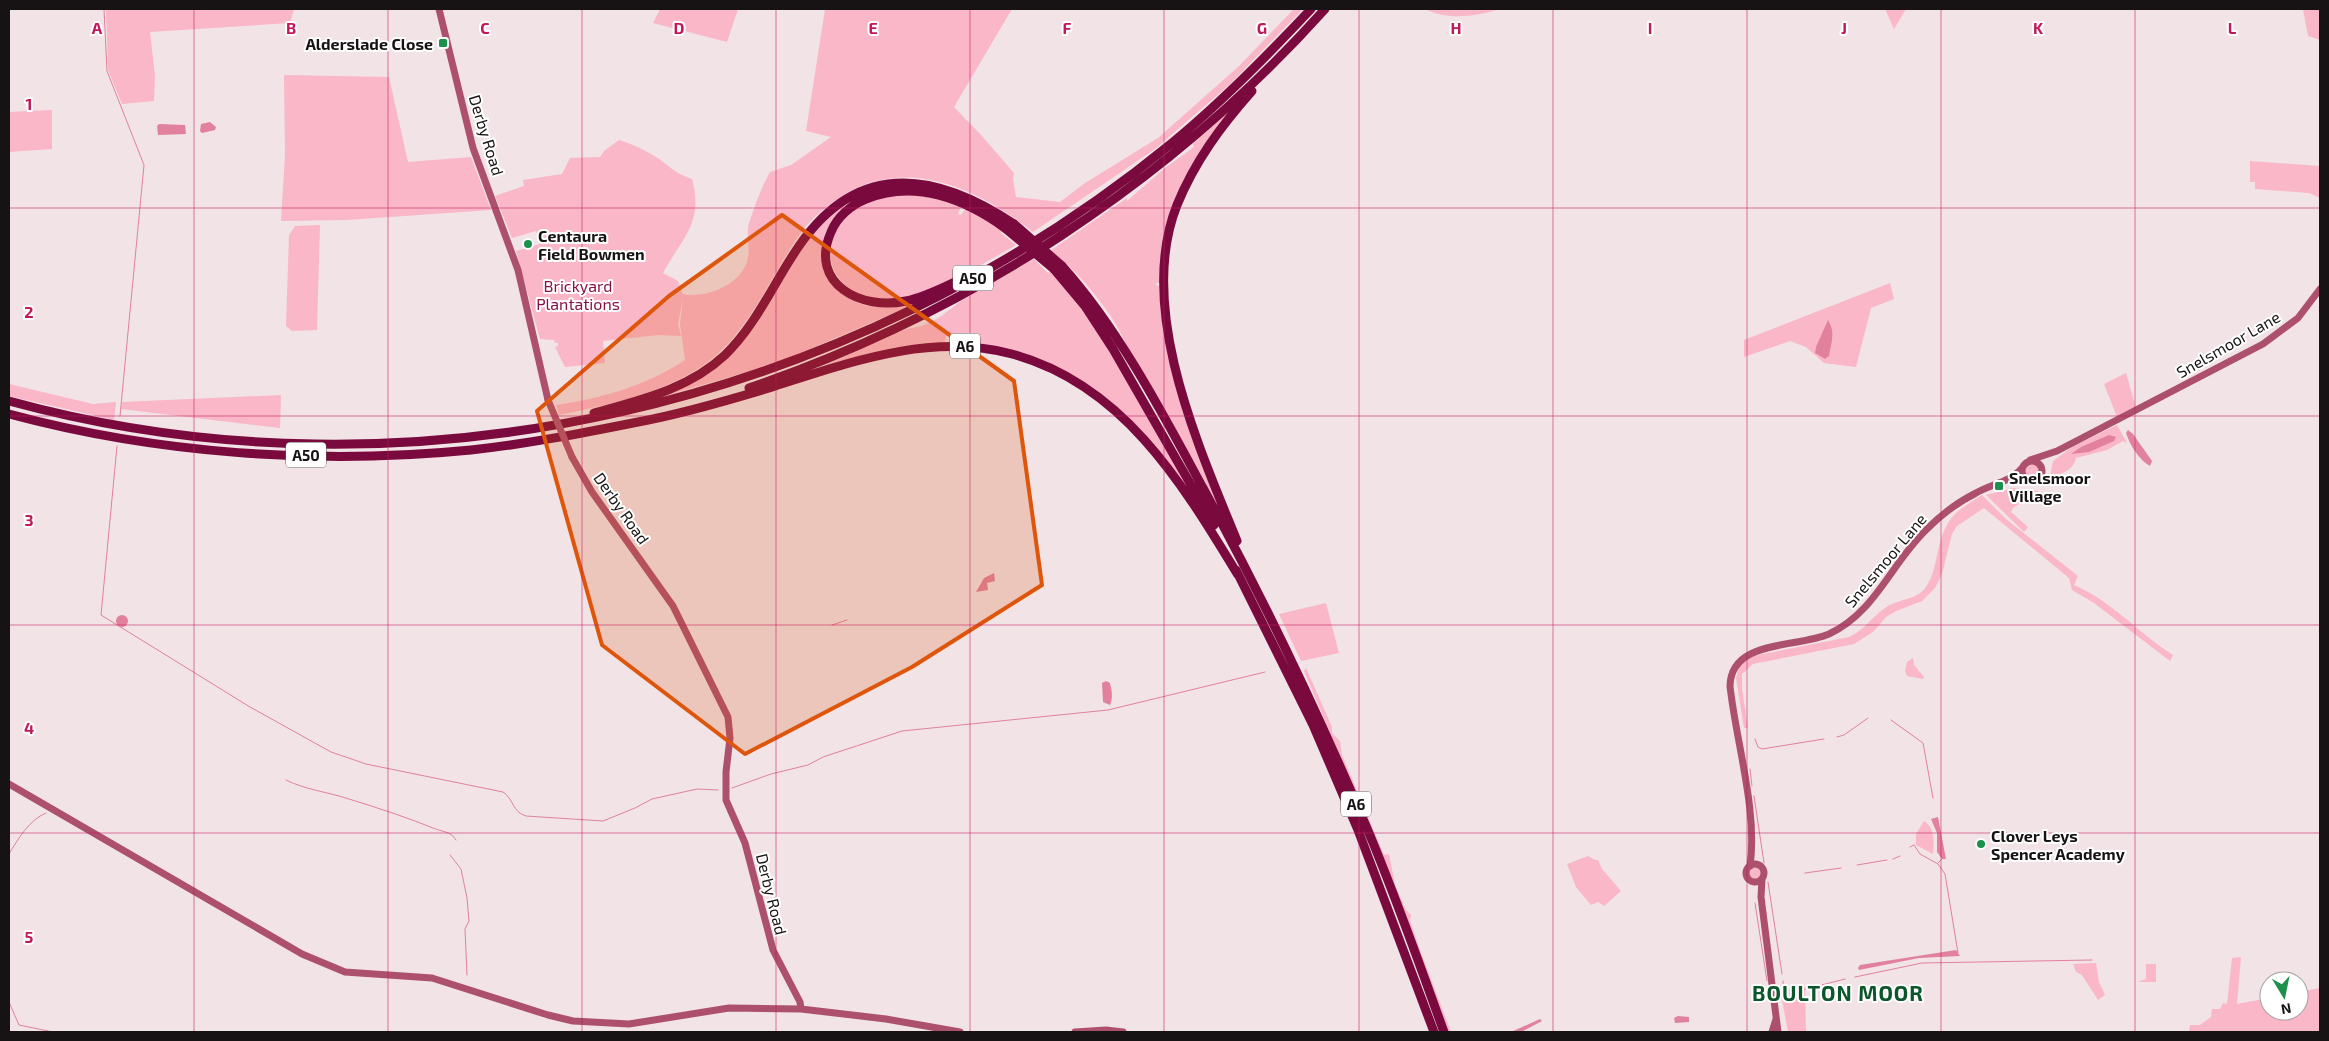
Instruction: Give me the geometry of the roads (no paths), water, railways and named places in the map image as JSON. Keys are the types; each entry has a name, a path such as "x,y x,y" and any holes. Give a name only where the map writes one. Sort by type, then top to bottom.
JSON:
{"highway":[{"name":"A50","path":"9,401 72,417 157,432 284,443 360,444 478,436 593,419 666,402 731,383 796,360 903,315 1022,250 1107,193 1173,142 1236,86 1311,9"},
{"name":"A50","path":"9,414 75,430 167,444 241,452 316,456 377,456 472,450 604,428 709,400 807,367 885,334 964,295 1048,245 1143,179 1208,125 1272,65 1324,9"},
{"path":"1253,581 1202,454 1185,401 1169,337 1165,308 1164,278 1166,249 1173,218 1193,170 1222,126 1272,65"},
{"name":"A6","path":"566,423 665,392 690,380 713,365 731,349 748,329 798,247 813,228 839,204 860,192 899,183 930,185 949,190 976,201 1009,226 1058,268 1098,310 1180,446 1253,581 1308,693 1367,828 1444,1032"},
{"path":"1009,226 940,195 916,191 886,193 863,200 840,217 828,239 827,262 834,278 848,294 869,303 885,304 908,301 929,294 999,259 1022,250"},
{"path":"1058,268 1128,373 1200,499 1238,575"},
{"name":"A6","path":"604,428 707,406 900,350 957,346 1011,354 1062,373 1093,392 1117,411 1146,441 1173,474 1195,504 1238,575 1309,717 1354,822 1434,1032"}],"street":[{"name":"Derby Road","path":"439,9 473,148 518,270 548,400 572,457 592,492 673,606 728,717 730,738 726,772 726,800 745,843 771,944 801,1008"},
{"name":"Snelsmoor Lane","path":"2030,460 2057,451 2263,344 2298,318 2320,289"},
{"name":"Snelsmoor Lane","path":"2043,471 2048,460 2057,451"},
{"path":"2030,460 2038,462 2043,471 2039,479 2029,481 2023,476 2022,468 2030,460"},
{"name":"Snelsmoor Lane","path":"1750,866 1752,850 1749,814 1730,686 1731,674 1737,664 1753,652 1816,638 1846,624 1872,602 1906,554 1932,524 1968,497 2004,481 2022,468"},
{"name":"Snelsmoor Lane","path":"2004,481 2029,481"},
{"path":"9,784 302,954 345,972 432,978 548,1016 597,1024 639,1023 729,1008 801,1008 886,1019 960,1032"},
{"name":"Snelsmoor Lane","path":"1752,850 1760,866"},
{"path":"1761,896 1746,875 1750,866 1760,866 1764,871 1761,896 1778,1032"},
{"path":"1752,882 1758,882 1762,879"},
{"path":"1772,1032 1777,1014"},
{"path":"1075,1032 1106,1030 1123,1032"}],"waterway":[{"path":"104,9 107,71 144,165 120,416"},
{"path":"117,446 101,615 250,707 331,752 366,764 503,792 518,812 526,816 603,821 652,799 697,789 718,790"},
{"path":"832,625 847,620"},
{"path":"732,788 771,774 808,765 823,757 902,731 1108,710 1265,672"},
{"path":"1837,737 1844,735 1868,718"},
{"path":"1891,720 1923,743 1933,798"},
{"path":"1755,739 1758,747 1762,749 1824,739"},
{"path":"1750,769 1752,786"},
{"path":"286,780 402,816 449,833 456,840"},
{"path":"1754,796 1764,863"},
{"path":"9,854 29,825 46,813"},
{"path":"1910,847 1914,845 1920,854 1938,864 1945,874 1958,953"},
{"path":"450,855 461,869 467,898 469,921 465,929 467,975"},
{"path":"1893,859 1900,856"},
{"path":"1938,863 1942,859"},
{"path":"1857,865 1887,860"},
{"path":"1805,873 1841,868"},
{"path":"1768,882 1782,974"},
{"path":"1755,903 1767,981"},
{"path":"1855,977 1922,963 2092,960"},
{"path":"1798,991 1845,979"},
{"path":"1783,981 1783,993"},
{"path":"9,1002 19,1025 53,1032"}],"place":[{"name":"Alderslade Close","path":"443,43"},
{"name":"Centaura Field Bowmen","path":"528,244"},
{"name":"Snelsmoor Village","path":"1999,486"},
{"name":"Clover Leys Spencer Academy","path":"1981,844"}],"district":[{"name":"BOULTON MOOR","path":"1838,992"}],"park label":[{"name":"Brickyard Plantations","path":"578,294"}]}
